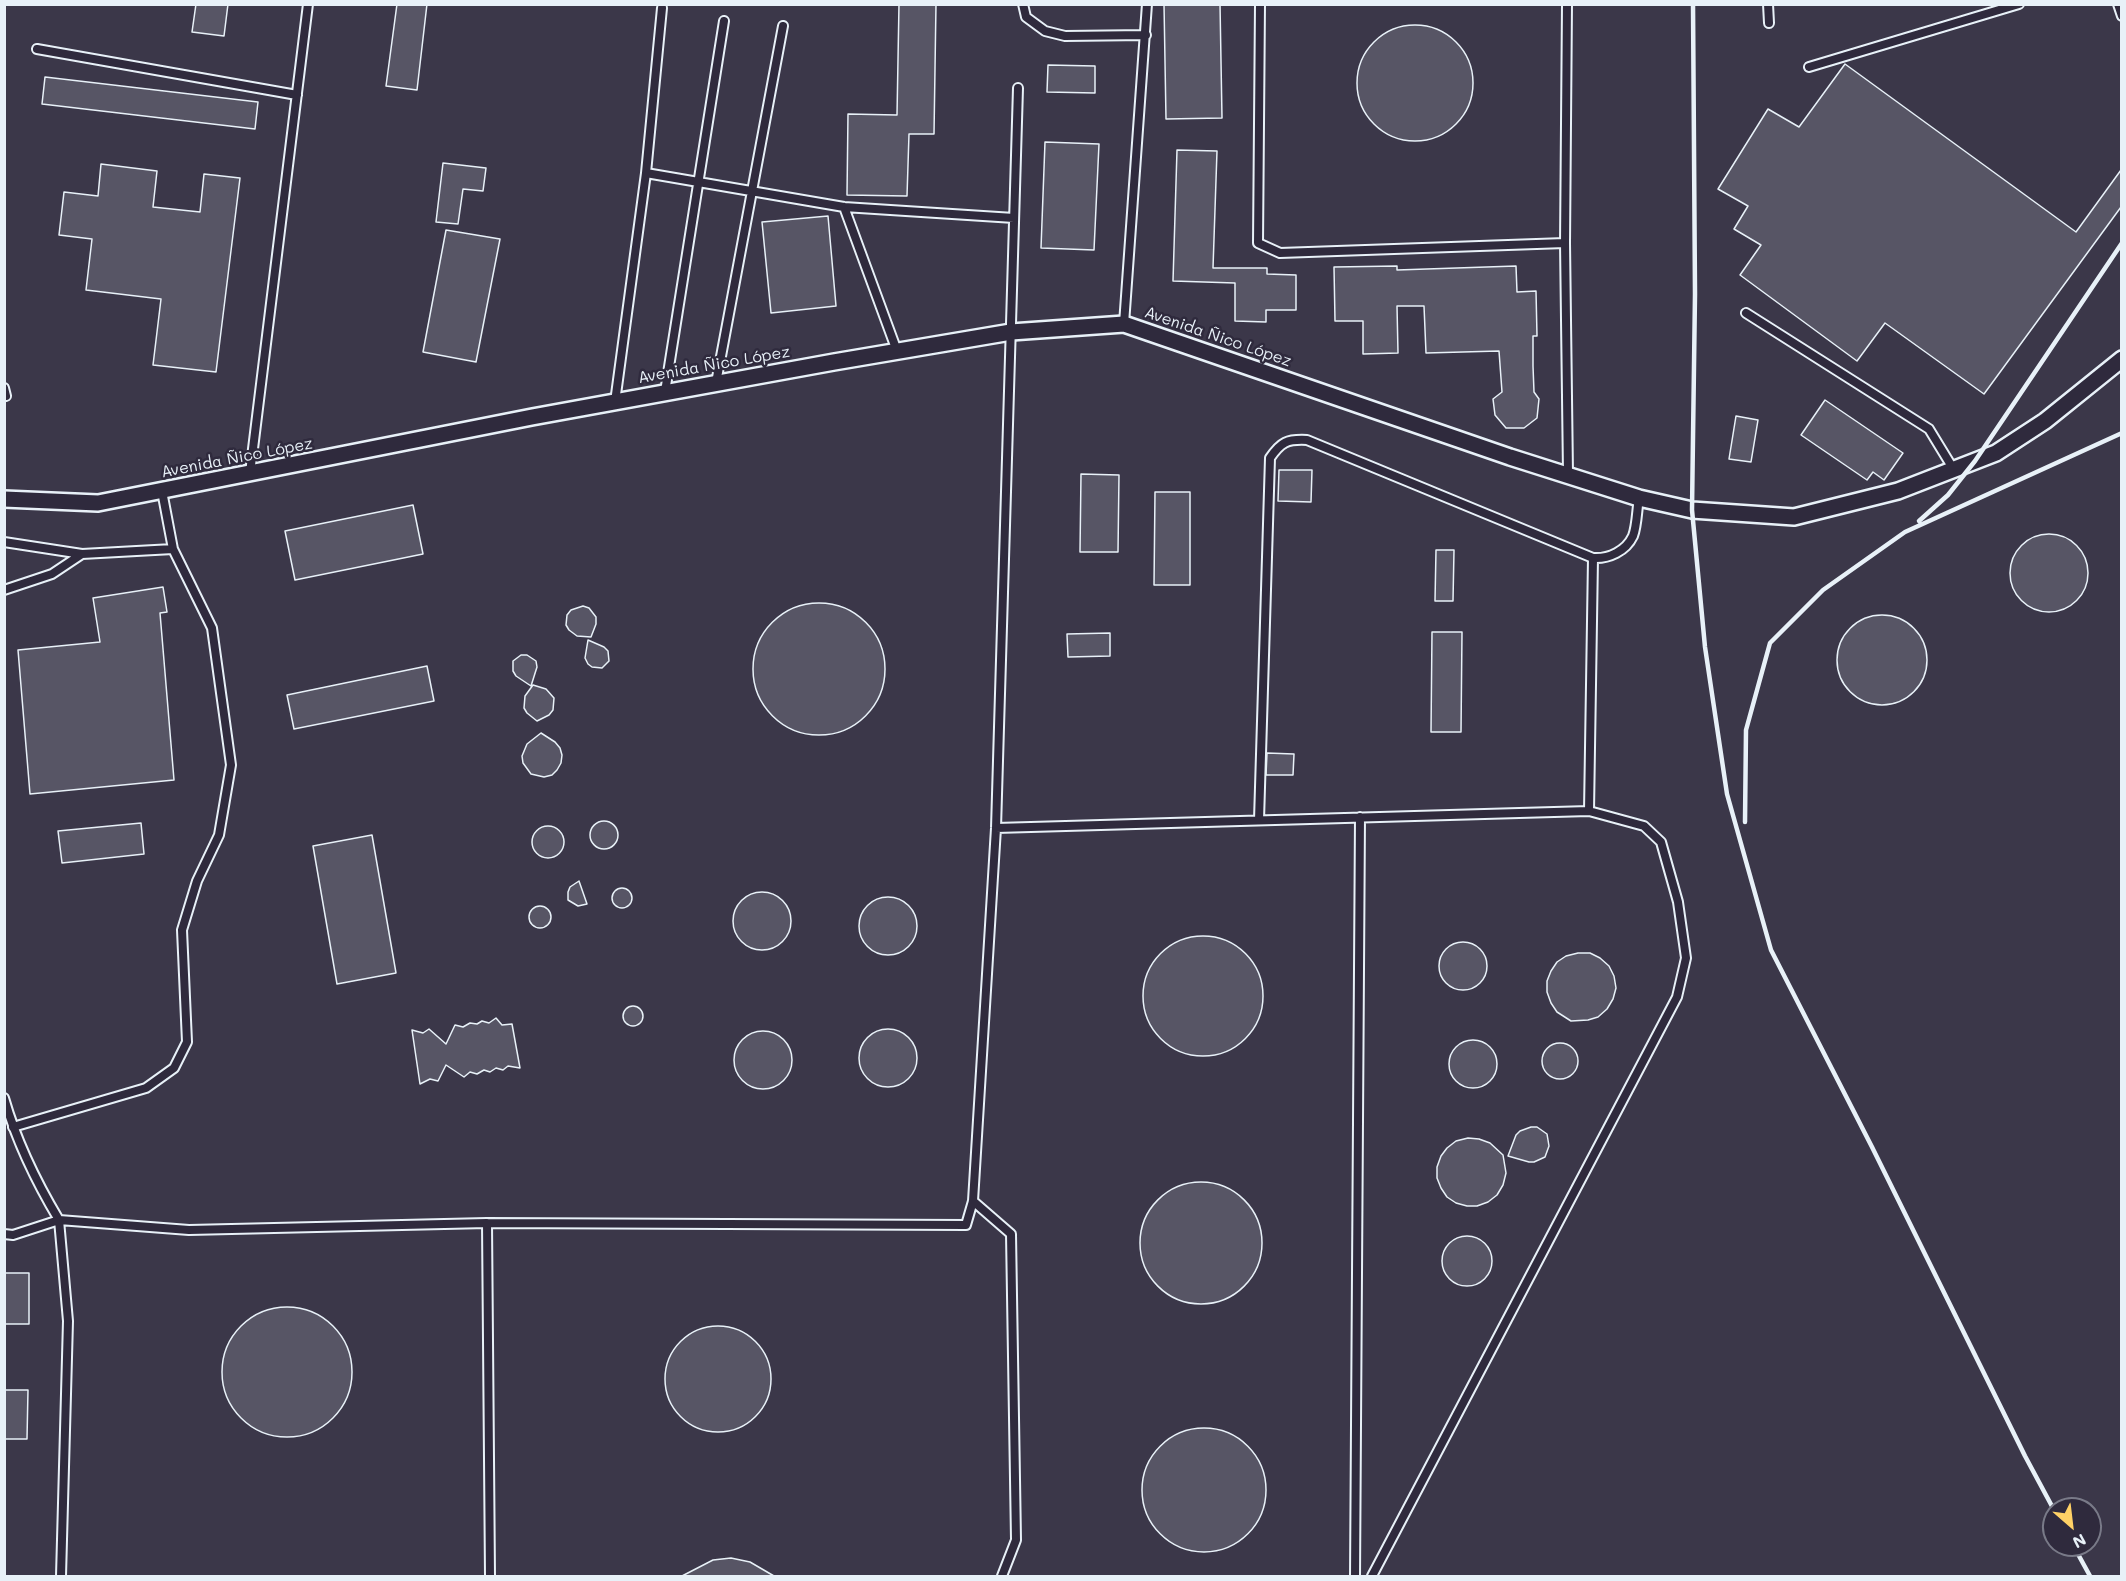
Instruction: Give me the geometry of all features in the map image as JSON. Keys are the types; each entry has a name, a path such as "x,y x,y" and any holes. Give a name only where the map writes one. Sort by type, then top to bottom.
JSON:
{"street":[{"name":"Avenida Ñico López","path":"4,499 98,503 615,402 897,351 1011,332 1124,324 1510,457 1638,498 1692,510 1794,517 1898,491 1996,453 2045,421 2121,359"}],"lane":[{"path":"250,474 308,4"},
{"path":"1023,4 1026,17 1045,31 1065,36 1146,35"},
{"path":"1124,324 1147,4"},
{"path":"1260,4 1258,243 1280,253 1565,243"},
{"path":"1567,4 1565,243 1568,474"},
{"path":"1768,4 1769,23"},
{"path":"1809,67 2019,4"},
{"path":"2118,4 2121,16"},
{"path":"615,402 646,173 662,8"},
{"path":"665,393 724,21"},
{"path":"716,383 783,26"},
{"path":"37,49 297,95"},
{"path":"4,1234 13,1235 59,1220 189,1230 487,1223 966,1225 973,1201 996,828 1018,88"},
{"path":"646,173 844,207 1014,218"},
{"path":"844,207 897,351"},
{"path":"1746,313 1929,429 1954,470"},
{"path":"1260,820 1270,458 1279,445 1292,440 1306,440 1593,558 1605,559 1623,549 1628,543 1633,536 1638,498"},
{"path":"13,1127 146,1088 174,1068 188,1042 182,930 197,881 219,835 231,765 212,628 173,549 162,491"},
{"path":"4,542 82,554 173,549"},
{"path":"4,590 52,574 82,554"},
{"path":"1589,811 1593,558"},
{"path":"996,828 1589,811 1644,826 1661,842 1678,902 1686,958 1677,997 1372,1576"},
{"path":"1355,1576 1360,818"},
{"path":"4,1098 35,1181 59,1220 68,1321 61,1576"},
{"path":"973,1201 1011,1234 1016,1540 1002,1576"},
{"path":"487,1223 490,1576"}],"shaded area":[{"path":"5,5 2121,5 2121,1576 5,1576"}],"building":[{"path":"196,4 228,4 224,36 192,32"},
{"path":"397,4 427,4 417,90 386,86"},
{"path":"899,4 936,4 934,134 909,134 907,196 847,195 848,114 897,115"},
{"path":"1164,4 1220,4 1222,118 1166,119"},
{"path":"1415,25 1437,29 1456,42 1469,61 1473,83 1469,105 1456,124 1437,137 1415,141 1393,137 1374,124 1361,105 1357,83 1361,61 1374,42 1393,29"},
{"path":"1845,64 2076,232 2121,170 2121,207 1984,394 1885,323 1857,361 1740,275 1761,245 1734,229 1748,206 1718,189 1768,109 1799,127"},
{"path":"1048,65 1095,66 1095,93 1047,92"},
{"path":"45,77 258,102 255,129 42,104"},
{"path":"1045,142 1099,144 1094,250 1041,248"},
{"path":"1177,150 1217,151 1213,268 1267,268 1267,274 1296,275 1296,310 1266,310 1266,322 1235,321 1235,283 1173,281"},
{"path":"443,163 486,168 483,191 463,189 458,224 436,222"},
{"path":"101,164 157,171 153,207 200,212 204,174 240,178 216,372 153,365 161,299 86,290 92,239 59,235 64,192 98,196"},
{"path":"828,216 836,306 771,313 762,222"},
{"path":"446,230 500,239 476,362 423,352"},
{"path":"1397,266 1397,270 1516,266 1517,292 1536,291 1537,336 1533,336 1533,366 1534,392 1539,399 1537,418 1524,428 1506,428 1495,415 1493,399 1502,392 1499,351 1426,353 1424,306 1397,306 1398,353 1363,354 1363,321 1335,321 1334,267"},
{"path":"1825,400 1903,453 1884,480 1873,472 1867,480 1801,435"},
{"path":"1736,416 1758,420 1751,462 1729,459"},
{"path":"1279,470 1312,470 1311,502 1278,501"},
{"path":"1081,474 1119,475 1118,552 1080,552"},
{"path":"1155,492 1190,492 1190,585 1154,585"},
{"path":"413,505 423,554 295,580 285,531"},
{"path":"2049,534 2064,537 2076,546 2085,558 2088,573 2085,588 2076,600 2064,609 2049,612 2034,609 2022,600 2013,588 2010,573 2013,558 2022,546 2034,537"},
{"path":"1436,550 1454,550 1453,601 1435,601"},
{"path":"163,587 167,612 160,613 174,780 30,794 18,650 100,642 93,598"},
{"path":"819,603 844,608 865,623 880,644 885,669 880,694 865,715 844,730 819,735 794,730 773,715 758,694 753,669 758,644 773,623 794,608"},
{"path":"583,606 589,608 596,617 591,637 577,636 566,625 567,615 571,610"},
{"path":"1882,615 1899,618 1914,628 1924,643 1927,660 1924,677 1914,692 1899,702 1882,705 1865,702 1850,692 1840,677 1837,660 1840,643 1850,628 1865,618"},
{"path":"1432,632 1462,632 1461,732 1431,732"},
{"path":"1110,633 1110,656 1068,657 1067,634"},
{"path":"588,640 608,651 609,661 602,668 592,667 585,658"},
{"path":"521,655 527,655 536,661 537,667 531,686 516,676 513,671 513,661"},
{"path":"427,666 434,701 294,729 287,695"},
{"path":"533,685 546,689 554,698 553,710 549,715 537,721 524,708 525,696"},
{"path":"541,733 555,742 562,755 557,770 552,775 544,777 531,774 523,763 522,756 527,744"},
{"path":"1267,753 1294,754 1293,775 1266,775"},
{"path":"604,821 614,825 618,835 614,845 604,849 594,845 590,835 594,825"},
{"path":"141,823 144,854 62,863 58,831"},
{"path":"548,826 559,831 564,842 559,853 548,858 537,853 532,842 537,831"},
{"path":"372,835 396,973 337,984 313,846"},
{"path":"579,881 587,904 578,906 568,900 568,892 570,887"},
{"path":"622,888 629,891 632,898 629,905 622,908 615,905 612,898 615,891"},
{"path":"756,892 768,892 783,900 791,915 791,927 783,942 768,950 756,950 741,942 733,927 733,915 741,900"},
{"path":"882,897 894,897 909,905 917,920 917,932 909,947 894,955 882,955 867,947 859,932 859,920 867,905"},
{"path":"540,906 548,909 551,917 548,925 540,928 532,925 529,917 532,909"},
{"path":"1203,936 1226,940 1246,953 1259,973 1263,996 1259,1019 1246,1039 1226,1052 1203,1056 1180,1052 1160,1039 1147,1019 1143,996 1147,973 1160,953 1180,940"},
{"path":"1463,942 1480,949 1487,966 1480,983 1463,990 1446,983 1439,966 1446,949"},
{"path":"1590,953 1609,966 1616,988 1607,1009 1598,1017 1571,1021 1557,1012 1551,1003 1547,992 1547,981 1557,962 1566,956"},
{"path":"633,1006 640,1009 643,1016 640,1023 633,1026 626,1023 623,1016 626,1009"},
{"path":"496,1018 502,1025 512,1024 520,1068 508,1066 503,1070 496,1068 490,1072 484,1070 477,1074 470,1072 464,1077 446,1065 438,1081 430,1079 420,1084 412,1030 423,1033 429,1029 446,1044 455,1025 463,1027 482,1021 489,1023"},
{"path":"882,1029 894,1029 909,1037 917,1052 917,1064 909,1079 894,1087 882,1087 867,1079 859,1064 859,1052 867,1037"},
{"path":"757,1031 769,1031 784,1039 792,1054 792,1066 784,1081 769,1089 757,1089 742,1081 734,1066 734,1054 742,1039"},
{"path":"1473,1040 1490,1047 1497,1064 1490,1081 1473,1088 1456,1081 1449,1064 1456,1047"},
{"path":"1560,1043 1573,1048 1578,1061 1573,1074 1560,1079 1547,1074 1542,1061 1547,1048"},
{"path":"1531,1127 1537,1127 1547,1134 1549,1146 1545,1157 1529,1162 1508,1156 1516,1135"},
{"path":"1468,1138 1490,1143 1503,1155 1506,1173 1497,1195 1477,1206 1456,1203 1447,1197 1437,1178 1437,1167 1447,1148 1456,1141"},
{"path":"1201,1182 1224,1187 1235,1192 1244,1200 1252,1209 1257,1220 1262,1243 1257,1266 1252,1277 1244,1286 1235,1294 1224,1299 1201,1304 1178,1299 1167,1294 1158,1286 1150,1277 1145,1266 1140,1243 1145,1220 1150,1209 1158,1200 1167,1192 1178,1187"},
{"path":"1467,1236 1485,1243 1492,1261 1485,1279 1467,1286 1449,1279 1442,1261 1449,1243"},
{"path":"4,1273 29,1273 29,1324 4,1324"},
{"path":"287,1307 312,1312 333,1326 347,1347 352,1372 347,1397 333,1418 312,1432 287,1437 262,1432 241,1418 227,1397 222,1372 227,1347 241,1326 262,1312"},
{"path":"718,1326 738,1330 756,1341 767,1359 771,1379 767,1399 756,1417 738,1428 718,1432 698,1428 680,1417 669,1399 665,1379 669,1359 680,1341 698,1330"},
{"path":"4,1390 28,1390 27,1439 4,1439"},
{"path":"1204,1428 1228,1433 1248,1446 1261,1466 1266,1490 1261,1514 1248,1534 1228,1547 1204,1552 1180,1547 1160,1534 1147,1514 1142,1490 1147,1466 1160,1446 1180,1433"},
{"path":"731,1558 750,1562 774,1576 682,1576 713,1560"}],"railway":[{"path":"1693,4 1695,294 1692,510 1705,647 1727,794 1771,950 2047,1497"},
{"path":"1919,521 1948,495 1975,461 2122,243"},
{"path":"1745,822 1746,730 1770,643 1823,590 1905,532 2122,433"},
{"path":"2080,1557 2090,1576"}]}
